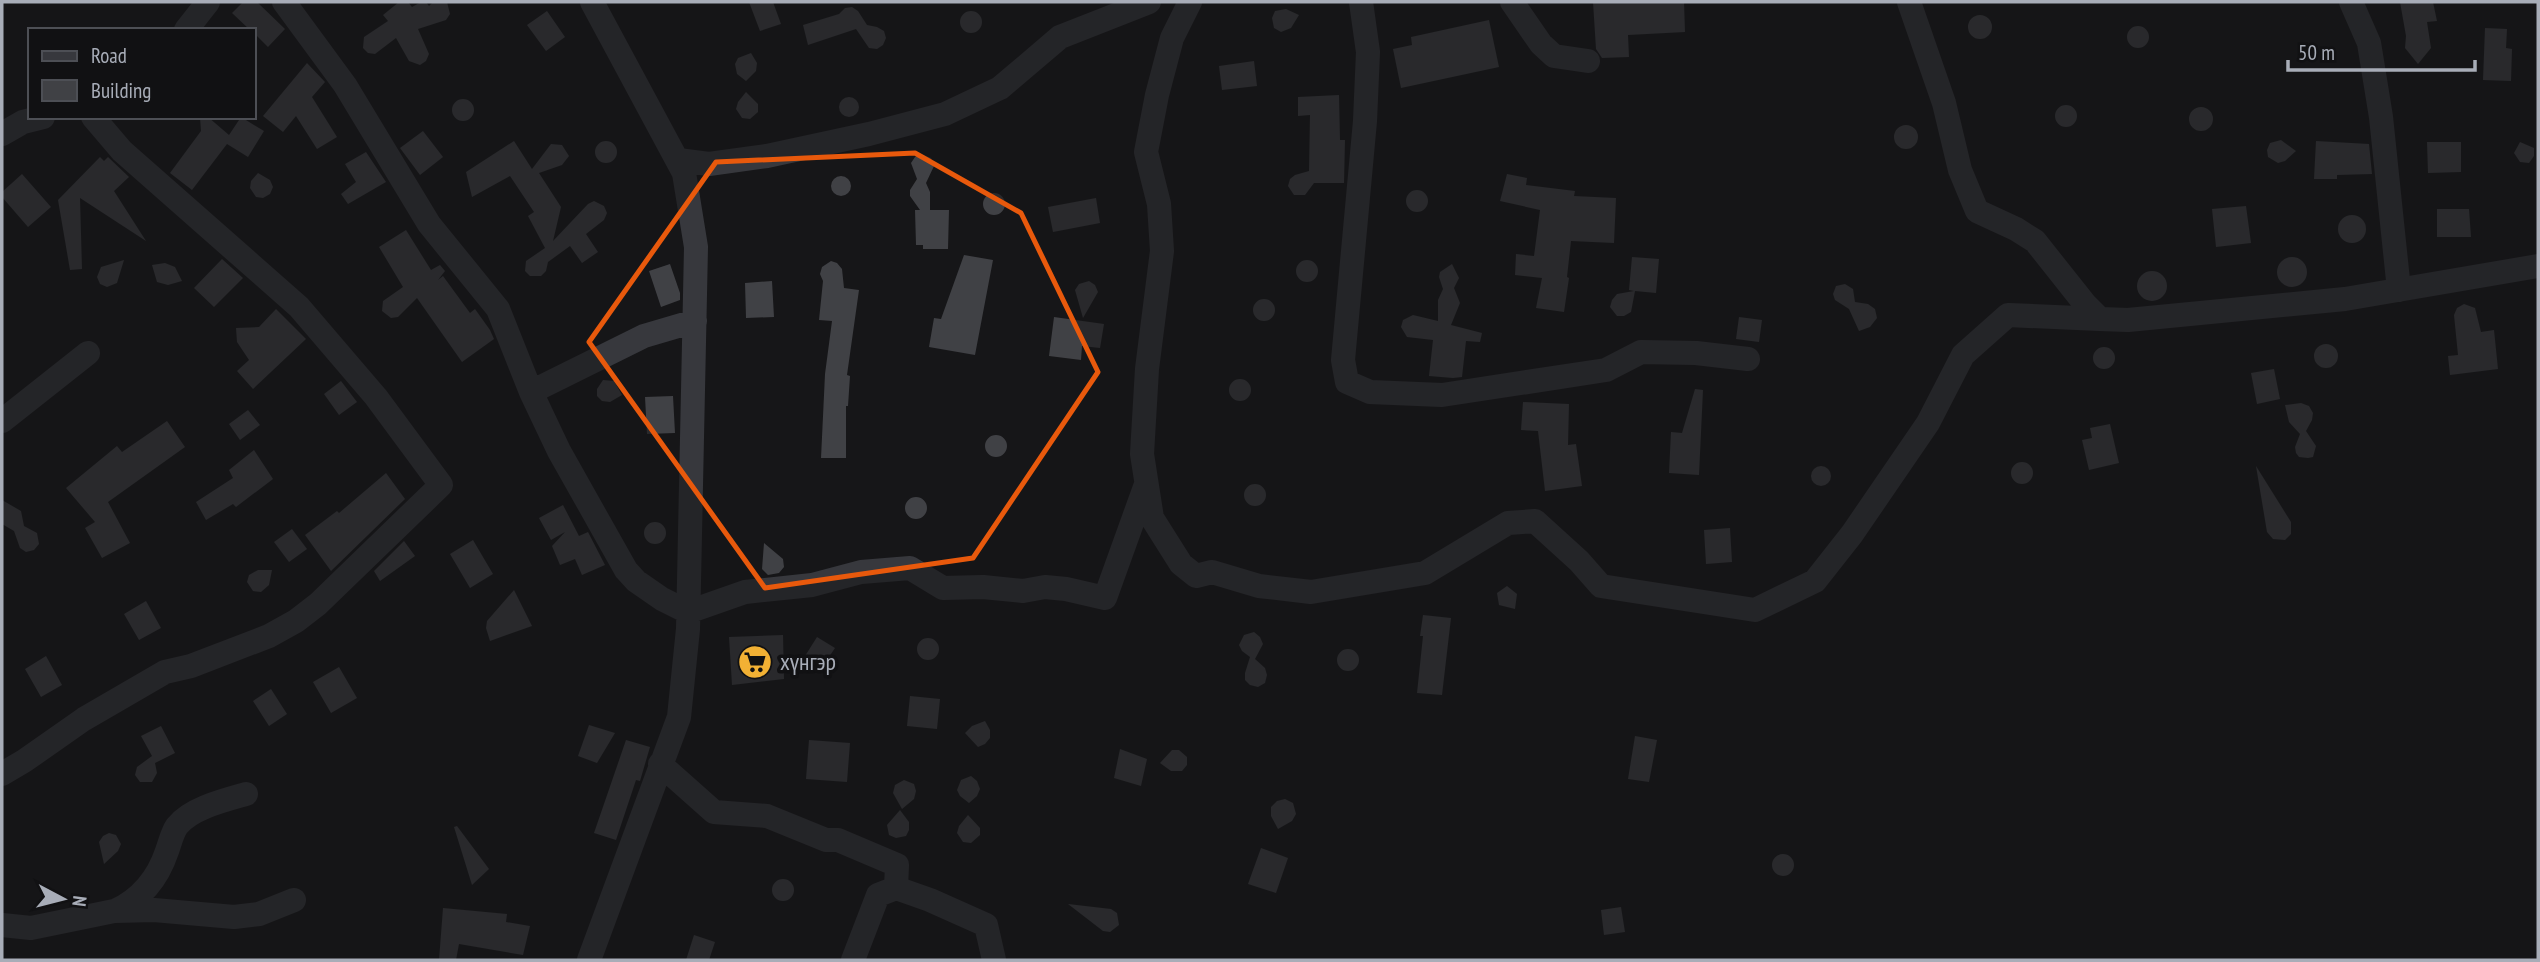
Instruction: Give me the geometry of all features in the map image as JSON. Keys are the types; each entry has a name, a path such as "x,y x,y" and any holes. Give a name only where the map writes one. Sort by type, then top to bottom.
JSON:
{"street":[{"path":"188,28 208,2"},
{"path":"284,2 345,85 429,224 498,309 531,392 559,451 601,528 631,577 662,599 688,612 745,592 812,585 861,572 910,568 943,588 1055,588 1105,598 1147,483"},
{"path":"678,160 709,164 767,156 945,114 1000,88 1060,37 1149,2"},
{"path":"1190,2 1168,51 1146,152 1159,204 1162,251 1147,369 1142,454 1152,518 1181,564 1196,576 1212,572 1259,586 1311,592 1425,573 1508,523 1535,521 1579,561 1601,586 1755,610 1815,581 1852,534 1928,423 1963,355 2007,315 2128,320 2346,299 2538,266"},
{"path":"1361,2 1367,52 1365,121 1343,360 1347,382 1370,392 1442,395 1606,370 1642,352 1696,353 1748,359"},
{"path":"1512,2 1541,44 1554,56 1588,61"},
{"path":"1909,2 1944,103 1960,170 1977,211 2035,241 2085,304 2100,318"},
{"path":"2351,2 2369,43 2381,117 2399,290"},
{"path":"589,960 679,717 688,612 696,247 684,173 597,3"},
{"path":"2,134 23,122 35,119"},
{"path":"2,774 84,719 165,672 191,666 269,636 296,621 318,604 441,485 376,397 299,307 122,151 95,119"},
{"path":"531,392 644,336 695,321"},
{"path":"2,421 88,353"},
{"path":"660,764 714,812 767,816 826,841 838,840 897,865 896,888"},
{"path":"114,911 130,904 154,880 178,825 187,817 216,802 246,794"},
{"path":"853,960 878,895 896,888 986,925 995,960"},
{"path":"2,925 43,926 114,911 154,910 234,917 259,914 295,900"}],"highlighted area":[{"path":"915,153 1021,213 1098,372 973,558 765,588 589,342 716,162"}],"building":[{"path":"243,2 257,2 285,29 268,47 256,35 256,28 248,28 232,13"},
{"path":"399,2 408,2 412,7 421,2 426,2 429,6 433,2 447,2 450,14 446,20 418,29 429,54 426,61 420,65 409,61 396,38 375,54 368,53 363,48 364,37 388,21 383,15"},
{"path":"749,2 773,2 781,24 760,31"},
{"path":"1593,2 1684,2 1685,32 1628,35 1629,57 1602,58 1596,49"},
{"path":"2400,2 2433,2 2437,21 2427,22 2431,48 2418,64 2405,48 2406,36"},
{"path":"852,7 867,25 884,31 886,38 883,45 877,49 869,48 856,29 808,45 803,25"},
{"path":"1286,9 1299,15 1291,28 1281,32 1274,28 1272,18 1275,11"},
{"path":"547,11 565,37 546,51 527,25"},
{"path":"971,11 979,14 982,22 979,30 971,33 963,30 960,22 963,14"},
{"path":"1980,15 1988,19 1992,27 1988,35 1980,39 1972,35 1968,27 1972,19"},
{"path":"1489,20 1499,67 1401,88 1393,49 1412,45 1411,37"},
{"path":"2134,26 2142,26 2149,33 2149,41 2142,48 2134,48 2127,41 2127,33"},
{"path":"2485,28 2507,29 2506,48 2512,49 2511,81 2483,80"},
{"path":"751,53 757,63 756,71 746,81 737,74 735,64 738,58"},
{"path":"1254,61 1257,86 1222,90 1219,66"},
{"path":"307,63 325,82 312,97 337,137 317,149 296,116 283,132 263,116"},
{"path":"746,92 758,104 758,112 750,119 742,118 736,109"},
{"path":"1339,95 1340,140 1345,140 1344,183 1314,183 1305,195 1294,195 1288,186 1290,179 1309,171 1310,115 1298,116 1298,97"},
{"path":"849,97 856,100 859,107 856,114 849,117 842,114 839,107 842,100"},
{"path":"463,99 471,102 474,110 471,118 463,121 455,118 452,110 455,102"},
{"path":"2062,105 2070,105 2077,112 2077,120 2070,127 2062,127 2055,120 2055,112"},
{"path":"2196,107 2206,107 2213,114 2213,124 2206,131 2196,131 2189,124 2189,114"},
{"path":"200,119 210,119 229,135 240,119 264,131 248,157 227,144 192,190 170,173 201,131"},
{"path":"1901,125 1911,125 1918,132 1918,142 1911,149 1901,149 1894,142 1894,132"},
{"path":"423,131 443,157 420,175 400,148"},
{"path":"2281,140 2296,151 2285,161 2278,163 2268,157 2267,150 2270,143"},
{"path":"514,141 532,169 551,144 562,145 569,156 562,165 539,173 561,207 553,241 588,204 594,201 604,206 607,213 604,220 586,234 598,252 582,263 570,246 548,262 546,271 541,276 530,276 525,271 526,261 545,248 528,216 534,212 510,176 472,197 466,172"},
{"path":"602,141 610,141 617,148 617,156 610,163 602,163 595,156 595,148"},
{"path":"2316,141 2369,144 2372,174 2314,179"},
{"path":"2427,142 2461,142 2461,172 2428,173"},
{"path":"2520,142 2534,148 2534,156 2529,163 2520,162 2514,153"},
{"path":"366,152 386,182 348,204 341,194 356,182 345,164"},
{"path":"921,154 931,158 934,166 926,183 930,192 930,210 949,210 948,249 923,249 923,245 916,245 915,210 920,210 910,196 910,190 917,179 911,163"},
{"path":"100,157 104,161 108,157 129,177 114,191 146,241 80,198 82,269 70,270 58,200"},
{"path":"258,173 270,180 273,187 270,194 263,198 256,197 250,188 251,181"},
{"path":"22,174 51,207 28,227 2,197 2,192"},
{"path":"1507,174 1527,178 1526,185 1575,191 1574,196 1616,198 1614,243 1571,241 1564,312 1536,308 1542,278 1515,275 1516,254 1534,256 1540,210 1500,201"},
{"path":"841,176 848,179 851,186 848,193 841,196 834,193 831,186 834,179"},
{"path":"1417,190 1425,193 1428,201 1425,209 1417,212 1409,209 1406,201 1409,193"},
{"path":"990,193 998,193 1005,200 1005,208 998,215 990,215 983,208 983,200"},
{"path":"1096,198 1100,223 1053,232 1048,207"},
{"path":"2246,206 2251,243 2216,247 2212,209"},
{"path":"2437,209 2469,209 2471,237 2437,237"},
{"path":"2352,215 2362,219 2366,229 2362,239 2352,243 2342,239 2338,229 2342,219"},
{"path":"406,230 431,270 440,265 445,271 438,280 443,276 470,313 475,309 494,339 462,362 417,298 398,317 391,318 382,311 383,301 403,287 379,247"},
{"path":"964,255 993,260 975,355 929,347 934,318 941,319"},
{"path":"1632,257 1659,259 1656,293 1635,291 1631,312 1617,316 1610,307 1612,300 1617,294 1634,291 1629,290"},
{"path":"2292,257 2303,261 2307,272 2303,283 2292,287 2281,283 2277,272 2281,261"},
{"path":"222,259 243,278 214,307 194,288"},
{"path":"124,260 117,283 107,287 100,284 97,277 101,267"},
{"path":"1307,260 1315,263 1318,271 1315,279 1307,282 1299,279 1296,271 1299,263"},
{"path":"831,261 842,269 844,288 859,290 847,375 850,376 846,406 846,458 821,458 825,374 832,321 819,320 823,281 820,274 822,267"},
{"path":"165,263 175,267 182,281 168,285 157,282 152,265"},
{"path":"670,264 680,300 661,307 649,271"},
{"path":"1452,264 1459,278 1454,288 1460,303 1451,325 1482,333 1480,342 1466,341 1462,377 1429,376 1433,340 1407,337 1401,327 1403,320 1413,315 1438,321 1438,300 1443,289 1440,272"},
{"path":"2152,271 2163,275 2167,286 2163,297 2152,301 2141,297 2137,286 2141,275"},
{"path":"772,281 774,317 746,318 745,283"},
{"path":"1089,281 1095,285 1098,292 1083,318 1075,290 1079,284"},
{"path":"1845,284 1853,289 1855,302 1868,304 1875,309 1877,318 1870,327 1859,331 1849,309 1835,300 1833,294 1836,286"},
{"path":"1264,299 1272,302 1275,310 1272,318 1264,321 1256,318 1253,310 1256,302"},
{"path":"2464,304 2475,308 2481,332 2494,330 2498,369 2450,375 2448,356 2458,355 2454,315 2457,308"},
{"path":"276,309 306,339 253,389 237,371 249,360 237,342 236,328 259,327"},
{"path":"1054,317 1104,324 1100,348 1082,346 1081,360 1049,356"},
{"path":"1739,317 1762,320 1759,342 1736,339"},
{"path":"2326,344 2335,347 2338,356 2335,365 2326,368 2317,365 2314,356 2317,347"},
{"path":"2100,347 2108,347 2115,354 2115,362 2108,369 2100,369 2093,362 2093,354"},
{"path":"2274,369 2280,399 2257,404 2251,373"},
{"path":"1240,379 1248,382 1251,390 1248,398 1240,401 1232,398 1229,390 1232,382"},
{"path":"603,380 614,381 622,395 610,402 602,401 597,396 597,389"},
{"path":"341,381 357,402 339,415 324,394"},
{"path":"1695,389 1703,390 1699,475 1669,473 1671,432 1682,433"},
{"path":"673,396 675,433 647,434 645,397"},
{"path":"1523,402 1569,404 1568,445 1576,444 1582,486 1545,491 1538,431 1521,430"},
{"path":"2301,403 2309,406 2313,413 2306,431 2316,446 2313,457 2308,458 2299,457 2296,453 2295,447 2300,434 2289,422 2285,405"},
{"path":"248,410 260,425 240,440 229,424"},
{"path":"167,421 185,447 108,502 130,543 102,558 85,528 95,522 66,488 117,446 122,452"},
{"path":"2110,424 2119,463 2089,470 2082,440 2092,438 2090,428"},
{"path":"992,435 1000,435 1007,442 1007,450 1000,457 992,457 985,450 985,442"},
{"path":"254,450 273,479 236,507 233,504 206,520 196,502 233,478 229,470"},
{"path":"2018,462 2026,462 2033,469 2033,477 2026,484 2018,484 2011,477 2011,469"},
{"path":"1821,466 1828,469 1831,476 1828,483 1821,486 1814,483 1811,476 1814,469"},
{"path":"2256,466 2291,522 2291,534 2285,540 2273,539 2267,532"},
{"path":"386,473 405,499 331,571 305,535 337,511 339,513"},
{"path":"1255,484 1263,487 1266,495 1263,503 1255,506 1247,503 1244,495 1247,487"},
{"path":"916,497 924,500 927,508 924,516 916,519 908,516 905,508 908,500"},
{"path":"2,500 21,511 24,526 37,533 39,544 34,550 26,552 20,548 14,531 2,524"},
{"path":"563,505 579,536 588,532 605,565 582,575 575,559 560,565 552,546 565,532 551,540 539,518"},
{"path":"651,522 659,522 666,529 666,537 659,544 651,544 644,537 644,529"},
{"path":"1730,528 1732,562 1706,564 1704,530"},
{"path":"292,529 307,549 289,562 274,542"},
{"path":"473,540 493,574 470,588 450,554"},
{"path":"404,541 415,556 380,581 374,571"},
{"path":"764,543 783,559 784,567 779,573 768,575 762,569"},
{"path":"258,570 272,570 269,585 261,592 253,591 247,582 249,575"},
{"path":"1507,586 1517,594 1515,609 1499,605 1497,593"},
{"path":"514,590 532,626 490,641 487,621"},
{"path":"146,601 161,628 139,640 124,614"},
{"path":"1423,615 1451,618 1442,695 1417,693"},
{"path":"1254,632 1263,644 1255,659 1265,668 1267,675 1265,683 1258,687 1245,680 1250,657 1239,645 1244,635"},
{"path":"783,635 784,679 732,685 729,637"},
{"path":"817,637 835,648 825,663 800,664"},
{"path":"928,638 936,641 939,649 936,657 928,660 920,657 917,649 920,641"},
{"path":"1348,649 1356,652 1359,660 1356,668 1348,671 1340,668 1337,660 1340,652"},
{"path":"46,656 62,685 41,697 25,669"},
{"path":"339,667 357,698 331,713 313,682"},
{"path":"271,689 287,714 269,726 253,701"},
{"path":"910,696 940,699 937,729 907,726"},
{"path":"985,721 990,730 990,738 978,747 965,733 972,726"},
{"path":"589,725 615,733 597,763 578,756"},
{"path":"161,726 175,753 155,763 157,773 152,782 140,782 135,775 137,767 152,756 141,736"},
{"path":"1635,736 1657,740 1649,782 1628,779"},
{"path":"626,740 650,747 640,781 636,780 616,840 594,833"},
{"path":"809,740 850,743 847,782 806,779"},
{"path":"1120,749 1147,759 1141,786 1114,778"},
{"path":"1172,750 1179,750 1187,757 1187,765 1182,771 1171,771 1160,763"},
{"path":"971,776 980,789 969,803 957,790 961,780"},
{"path":"904,780 914,784 916,791 914,799 902,809 893,793 895,785"},
{"path":"1285,799 1293,803 1296,814 1292,821 1278,829 1271,816 1271,807 1277,801"},
{"path":"900,810 909,822 909,830 906,836 896,838 889,835 887,825"},
{"path":"968,815 980,828 980,835 971,843 963,842 957,833"},
{"path":"457,826 489,869 472,885 454,827"},
{"path":"109,833 116,835 121,844 118,851 104,864 99,842"},
{"path":"1261,848 1288,858 1276,893 1248,884"},
{"path":"1779,854 1787,854 1794,861 1794,869 1787,876 1779,876 1772,869 1772,861"},
{"path":"779,879 787,879 794,886 794,894 787,901 779,901 772,894 772,886"},
{"path":"1068,904 1111,909 1117,913 1119,925 1110,932 1103,931"},
{"path":"1621,907 1625,932 1604,935 1601,910"},
{"path":"443,908 507,914 506,922 530,926 523,955 459,944 456,960 439,960"},
{"path":"694,935 715,942 709,960 686,960"}],"place":[{"name":"хүнгэр","path":"755,662"}]}
